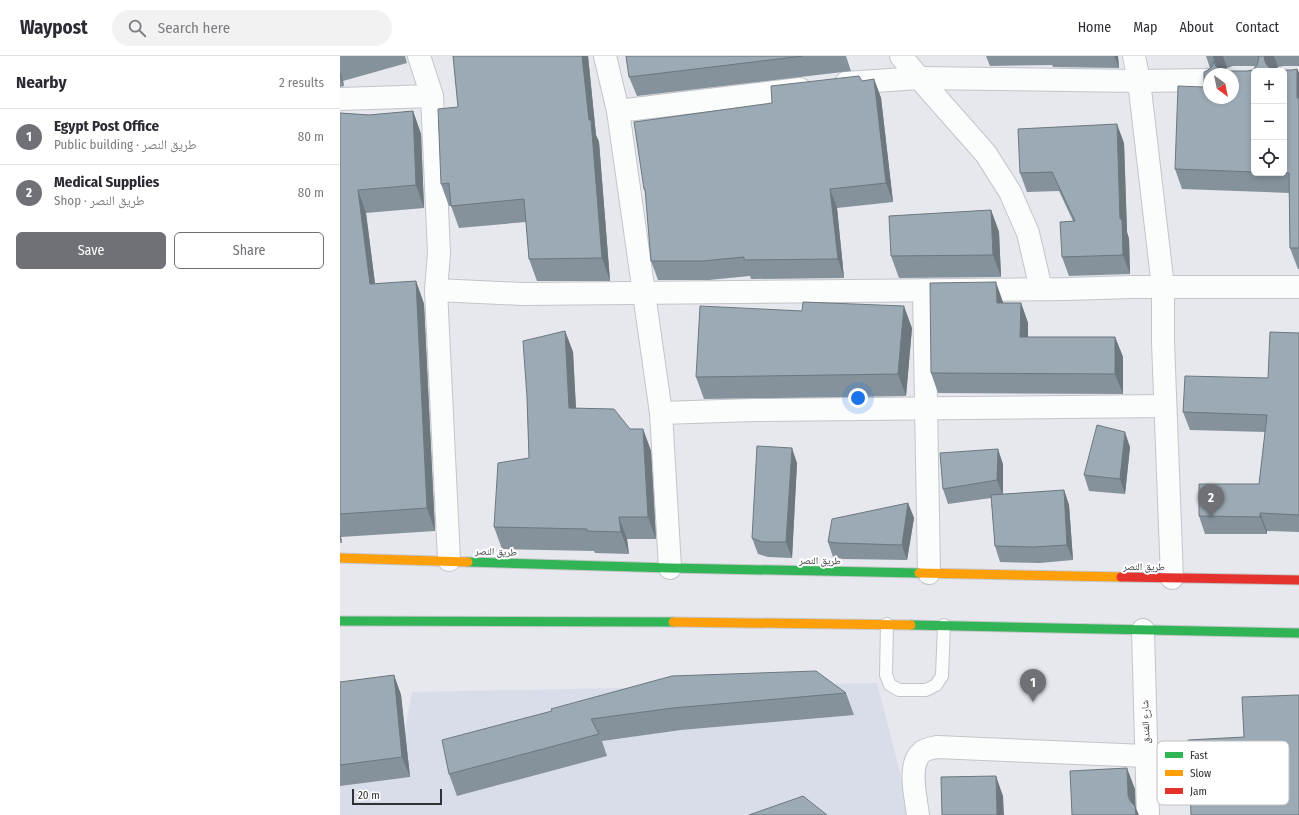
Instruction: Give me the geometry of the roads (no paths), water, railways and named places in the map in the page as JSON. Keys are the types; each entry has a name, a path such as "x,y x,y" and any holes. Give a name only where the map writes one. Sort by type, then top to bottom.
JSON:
{"main road":[{"name":"طريق النصر","path":"340,558 449,560 670,568 1299,580"},
{"path":"340,621 886,624 1299,634"}],"street":[{"path":"419,56 432,96 439,253 436,290 449,560"},
{"path":"605,56 618,111 661,413 670,568"},
{"path":"901,56 986,154 1010,192 1028,234 1041,289"},
{"path":"1134,56 1139,81 1162,287 1172,578"},
{"path":"618,111 852,83 919,78 1139,81 1203,80"},
{"path":"340,99 432,96"},
{"path":"436,290 522,294 643,294 1162,287 1299,287"},
{"path":"924,290 929,573"},
{"path":"661,413 753,410 1165,406"},
{"name":"شارع الفندق","path":"1143,630 1148,815"},
{"path":"918,815 913,775 915,762 922,752 937,747 1146,756"}],"lane":[{"path":"886,624 886,675 890,685 899,690 926,690 936,685 942,676 944,625"}],"place":[{"name":"Medical Supplies","path":"1211,517"},
{"name":"Egypt Post Office","path":"1033,702"}]}
